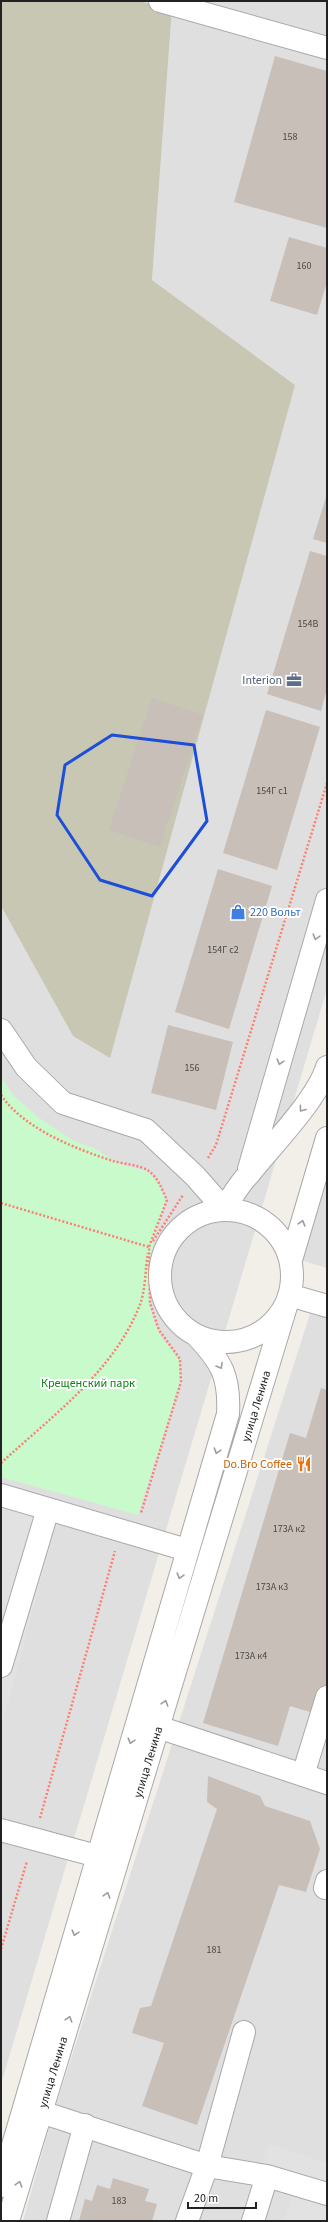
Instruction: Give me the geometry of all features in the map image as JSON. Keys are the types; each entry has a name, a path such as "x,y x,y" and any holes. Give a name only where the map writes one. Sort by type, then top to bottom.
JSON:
{"street":[{"path":"160,1 327,48"},
{"path":"247,1175 327,900"},
{"path":"1,1030 26,1068 63,1103 146,1130 196,1176 224,1209"},
{"path":"224,1209 247,1175 275,1143 326,1072"},
{"path":"291,1260 282,1239 266,1223 247,1212 224,1209 202,1214 183,1225 168,1242 160,1263 160,1285 166,1305 178,1323 196,1335 216,1342 238,1342 258,1335 275,1321 288,1299 292,1282 291,1260 327,1138"},
{"path":"288,1299 327,1306"},
{"name":"улица Ленина","path":"8,2221 288,1299"},
{"name":"улица Ленина","path":"1,2186 228,1414 229,1391 224,1372 212,1352 196,1335"},
{"path":"2,1499 48,1509 187,1550"},
{"path":"1,1666 48,1509"},
{"path":"303,1775 327,1697"},
{"path":"158,1727 327,1783"},
{"path":"1,1830 97,1856"},
{"path":"187,2221 207,2166 244,2032"},
{"path":"41,2112 85,2125 207,2166 266,2176 327,2194"},
{"path":"58,2221 85,2125"},
{"path":"253,2221 266,2176"}],"path":[{"path":"1,1095 7,1104 33,1124 75,1148 148,1170 157,1180 167,1200 149,1247 150,1303 159,1330 180,1358 181,1382 141,1514 118,1540 1,1949"},
{"path":"1,1203 149,1247"}],"highlighted area":[{"path":"112,735 194,745 207,821 152,896 100,880 57,815 65,765"}],"shaded area":[{"path":"1,1 139,1 172,9 152,280 295,385 110,1058 73,1036 1,906"},
{"path":"139,1 327,1 327,989 1,2084 1,906 73,1036 295,385 152,280 172,9"},
{"path":"327,1174 327,1268 300,1260"},
{"path":"310,1314 327,1318 327,2221 23,2221 51,2121"},
{"path":"1,1497 59,1513 1,1729"},
{"path":"269,2144 327,2163 327,2184 262,2162"},
{"path":"295,2188 327,2199 327,2221 284,2221"}],"green space":[{"name":"Крещенский парк","path":"1,1077 14,1096 38,1117 74,1141 94,1148 119,1164 147,1171 156,1180 166,1200 152,1249 148,1282 149,1298 152,1315 158,1331 178,1358 180,1382 138,1515 1,1477"}],"building":[{"path":"275,56 327,71 327,228 234,202"},
{"path":"289,237 327,248 327,282 317,315 270,301"},
{"path":"327,494 327,543 313,539"},
{"path":"310,551 327,556 327,689 321,711 267,694"},
{"path":"152,698 203,715 160,847 109,830"},
{"path":"266,710 320,727 277,870 223,853"},
{"path":"218,869 272,886 229,1029 175,1012"},
{"path":"168,1025 233,1042 216,1110 151,1093"},
{"path":"321,1388 327,1390 327,1717 290,1706 278,1746 203,1723 290,1433 306,1438"},
{"path":"208,1776 260,1796 265,1806 310,1821 320,1849 306,1892 279,1885 197,2125 142,2106 164,2043 132,2033 140,2008 151,2006 217,1809 207,1802"},
{"path":"113,2178 149,2189 145,2201 157,2204 152,2221 79,2221 85,2199 92,2201 97,2185 110,2189"}],"place":[{"name":"Interion","path":"294,680"},
{"name":"220 Вольт","path":"238,912"},
{"name":"Do.Bro Coffee","path":"304,1464"}]}
